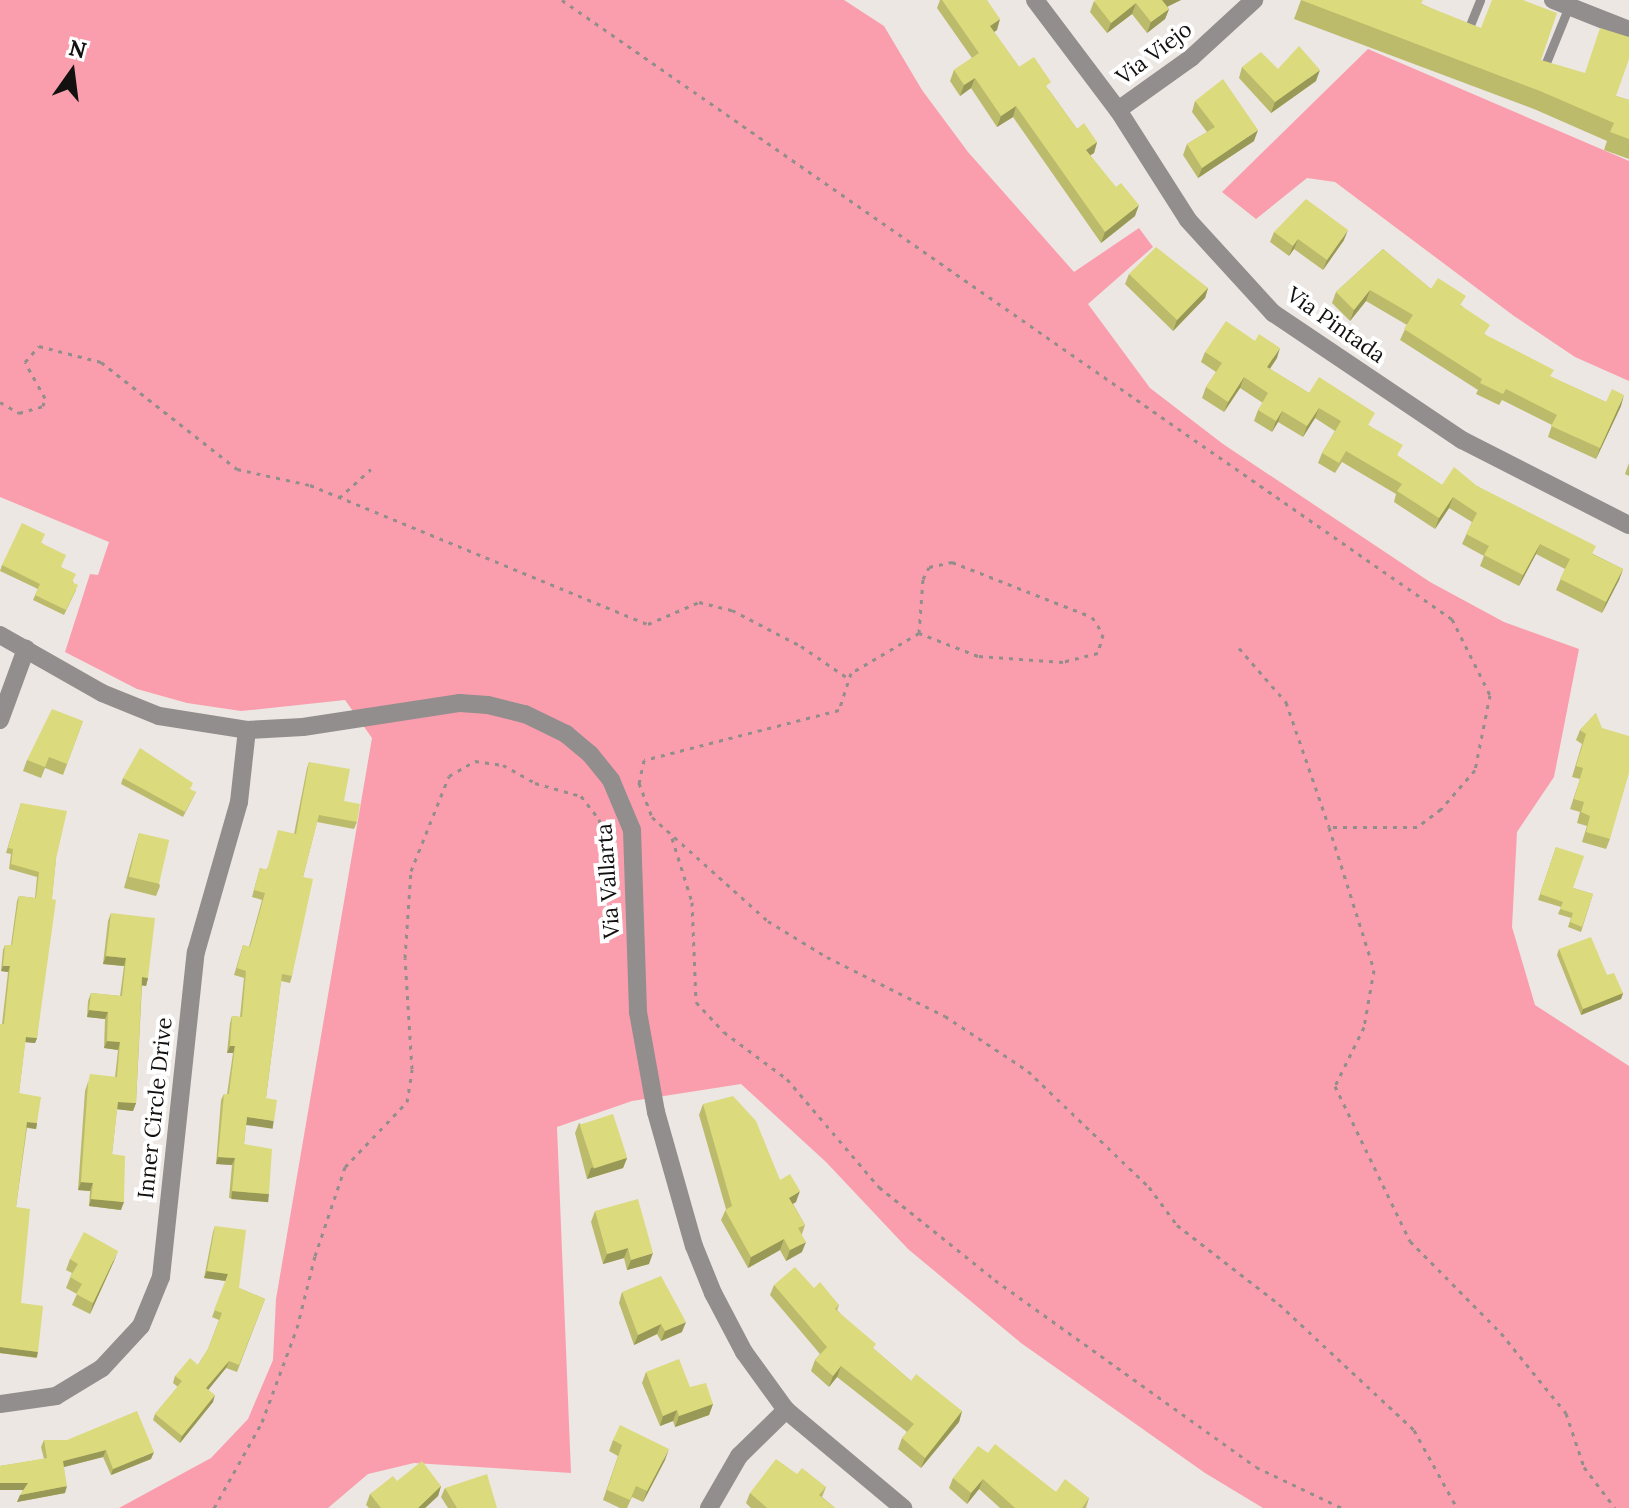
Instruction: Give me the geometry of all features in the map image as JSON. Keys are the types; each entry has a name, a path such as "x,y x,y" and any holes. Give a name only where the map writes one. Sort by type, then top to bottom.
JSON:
{"street":[{"name":"Via Pintada","path":"1035,0 1118,110 1188,220 1273,313 1462,440 1629,525"},
{"name":"Via Viejo","path":"1118,110 1191,58 1254,0"},
{"path":"1561,3 1629,30"},
{"name":"Via Vallarta","path":"0,635 131,706 159,716 247,730 303,727 460,703 506,707 566,734 590,754 611,780 632,830 638,1012 656,1112 694,1246 713,1293 744,1352 786,1410 903,1508"},
{"path":"0,720 26,649"},
{"name":"Inner Circle Drive","path":"0,1404 56,1396 102,1368 141,1326 161,1277 196,952 239,802 247,730"},
{"path":"709,1508 739,1456 786,1410"}],"lane":[{"path":"1470,25 1480,0"},
{"path":"1541,74 1561,3"}],"path":[{"path":"562,0 1452,619 1490,695 1475,770 1441,809 1417,827 1329,827"},
{"path":"0,402 19,413 43,406 45,398 25,362 39,346 101,362 237,469 310,485 648,624 699,602 732,610 801,646 849,679"},
{"path":"339,498 371,469"},
{"path":"952,562 1092,617 1103,634 1098,653 1063,662 978,656 919,633 923,579 929,567 952,562"},
{"path":"919,633 851,673 839,710 644,760 639,783 655,820 768,921 827,957 945,1016 1028,1071 1149,1187 1177,1225 1279,1304 1414,1430 1457,1508"},
{"path":"1239,648 1286,702 1374,970 1364,1027 1335,1086 1410,1241 1501,1333 1566,1413 1584,1467 1615,1508"},
{"path":"214,1508 267,1408 297,1328 315,1256 345,1167 407,1102 412,1069 405,958 411,871 449,776 475,761 503,765 535,783 581,796 599,819 605,843 655,820"},
{"path":"671,834 692,902 696,1002 724,1032 787,1079 879,1187 995,1280 1256,1467 1342,1508"}],"shaded area":[{"path":"0,0 844,0 884,26 922,90 968,152 1074,272 1139,228 1153,247 1088,304 1150,388 1223,444 1430,582 1504,622 1579,649 1554,777 1517,832 1512,927 1535,1005 1629,1066 1629,1508 1263,1508 1205,1473 1021,1343 908,1249 826,1162 741,1084 632,1101 557,1127 571,1473 414,1463 368,1474 328,1508 119,1508 211,1458 248,1419 273,1360 276,1299 372,738 345,700 241,711 187,703 137,689 65,652 90,574 98,575 109,542 0,497"},
{"path":"1368,49 1629,161 1629,381 1575,357 1514,316 1335,182 1307,178 1256,219 1222,192"}],"building":[{"path":"942,0 987,0 1000,19 990,26 1019,67 1034,57 1051,82 1046,86 1077,129 1084,123 1097,142 1086,150 1116,187 1121,183 1139,205 1105,232 1016,106 1001,116 975,78 964,85 954,70 979,53"},
{"path":"1096,0 1162,0 1169,9 1151,22 1136,3 1111,23"},
{"path":"1301,0 1423,0 1421,4 1481,28 1492,0 1523,0 1557,13 1541,60 1585,73 1600,28 1629,37 1629,59 1616,96 1629,100 1629,139 1610,132 1614,123 1540,91"},
{"path":"1299,46 1320,70 1275,102 1242,67 1261,52 1278,69"},
{"path":"1223,79 1258,130 1202,168 1187,144 1215,127 1195,101"},
{"path":"1306,199 1348,230 1327,260 1298,239 1293,246 1274,232"},
{"path":"1156,247 1208,288 1177,320 1129,274"},
{"path":"1383,249 1431,289 1438,278 1466,296 1460,305 1490,325 1484,334 1554,370 1550,376 1606,402 1612,389 1624,395 1600,448 1551,426 1557,415 1506,389 1503,394 1480,383 1482,379 1404,329 1413,315 1370,290 1354,310 1336,292"},
{"path":"1226,321 1255,341 1259,334 1280,348 1267,367 1309,393 1319,377 1375,413 1368,425 1403,445 1397,455 1442,485 1454,467 1477,486 1596,546 1592,554 1623,569 1606,602 1560,579 1570,559 1540,544 1523,575 1484,555 1489,546 1466,534 1477,513 1453,497 1439,518 1397,491 1402,484 1346,451 1339,463 1322,453 1341,421 1319,408 1307,426 1282,411 1276,421 1258,410 1268,393 1244,377 1228,402 1206,387 1222,363 1205,352"},
{"path":"22,523 45,534 41,543 66,555 61,567 76,574 72,582 78,585 66,610 35,595 40,584 2,565"},
{"path":"52,709 83,721 67,764 49,757 45,767 27,760"},
{"path":"1596,713 1602,728 1629,736 1629,773 1610,839 1586,832 1590,816 1581,812 1584,802 1574,799 1583,768 1576,766 1586,734 1580,730"},
{"path":"140,748 193,783 190,789 196,792 185,812 123,778"},
{"path":"309,762 350,769 344,801 360,804 357,822 319,815 303,877 313,879 292,976 282,974 266,1098 277,1100 274,1121 247,1117 244,1144 272,1149 269,1194 232,1191 235,1158 218,1157 224,1094 229,1094 235,1046 230,1046 232,1016 242,1017 246,971 237,968 243,945 250,947 265,893 254,890 260,868 267,870 278,830 296,834"},
{"path":"21,803 67,811 56,859 52,899 56,900 37,1038 26,1037 19,1093 41,1097 37,1123 27,1122 16,1207 30,1209 21,1303 43,1306 38,1352 0,1347 0,1024 4,1024 10,966 3,966 5,945 12,945 19,896 36,898 39,872 11,864 13,849 8,848"},
{"path":"139,833 169,840 159,884 129,877"},
{"path":"1556,847 1584,856 1573,888 1593,894 1582,927 1570,922 1573,913 1560,909 1563,902 1540,894"},
{"path":"111,913 155,918 148,978 142,977 136,1103 118,1102 112,1154 125,1156 124,1202 91,1199 93,1183 81,1182 90,1074 117,1077 120,1042 107,1041 108,1012 89,1010 91,993 122,996 126,958 106,956"},
{"path":"1591,937 1607,975 1614,973 1623,993 1583,1009 1559,949"},
{"path":"733,1096 756,1121 780,1180 790,1174 800,1191 789,1198 805,1225 798,1228 806,1242 790,1250 784,1239 751,1257 725,1210 732,1206 703,1104"},
{"path":"613,1114 627,1158 594,1169 580,1125"},
{"path":"638,1199 653,1253 631,1260 628,1248 607,1254 595,1211"},
{"path":"215,1226 246,1230 239,1288 265,1299 239,1365 229,1361 206,1388 215,1395 182,1436 155,1414 182,1381 175,1376 190,1358 198,1365 222,1313 214,1310 228,1274 207,1271"},
{"path":"84,1232 118,1251 93,1303 76,1294 82,1284 70,1277 78,1264 70,1259"},
{"path":"795,1267 814,1288 820,1282 839,1305 835,1309 876,1344 873,1348 911,1381 916,1374 962,1411 925,1458 902,1438 914,1424 841,1366 833,1376 815,1360 827,1347 774,1285"},
{"path":"661,1276 686,1322 665,1331 661,1324 638,1335 622,1292"},
{"path":"679,1359 690,1387 706,1383 713,1404 679,1416 677,1410 663,1416 646,1372"},
{"path":"137,1411 154,1452 113,1469 106,1450 63,1461 67,1486 20,1495 28,1483 0,1483 0,1466 47,1458 44,1440 67,1440"},
{"path":"620,1425 669,1449 647,1491 636,1486 630,1500 607,1490 622,1445 613,1440"},
{"path":"995,1444 1056,1492 1065,1479 1089,1498 1082,1508 1015,1508 983,1479 971,1493 953,1478 978,1446 988,1453"},
{"path":"776,1459 797,1474 802,1468 826,1487 819,1495 835,1508 767,1508 750,1493"},
{"path":"422,1461 441,1486 418,1508 381,1508 370,1494 393,1476 397,1481"},
{"path":"487,1474 497,1508 457,1508 445,1488"}]}
